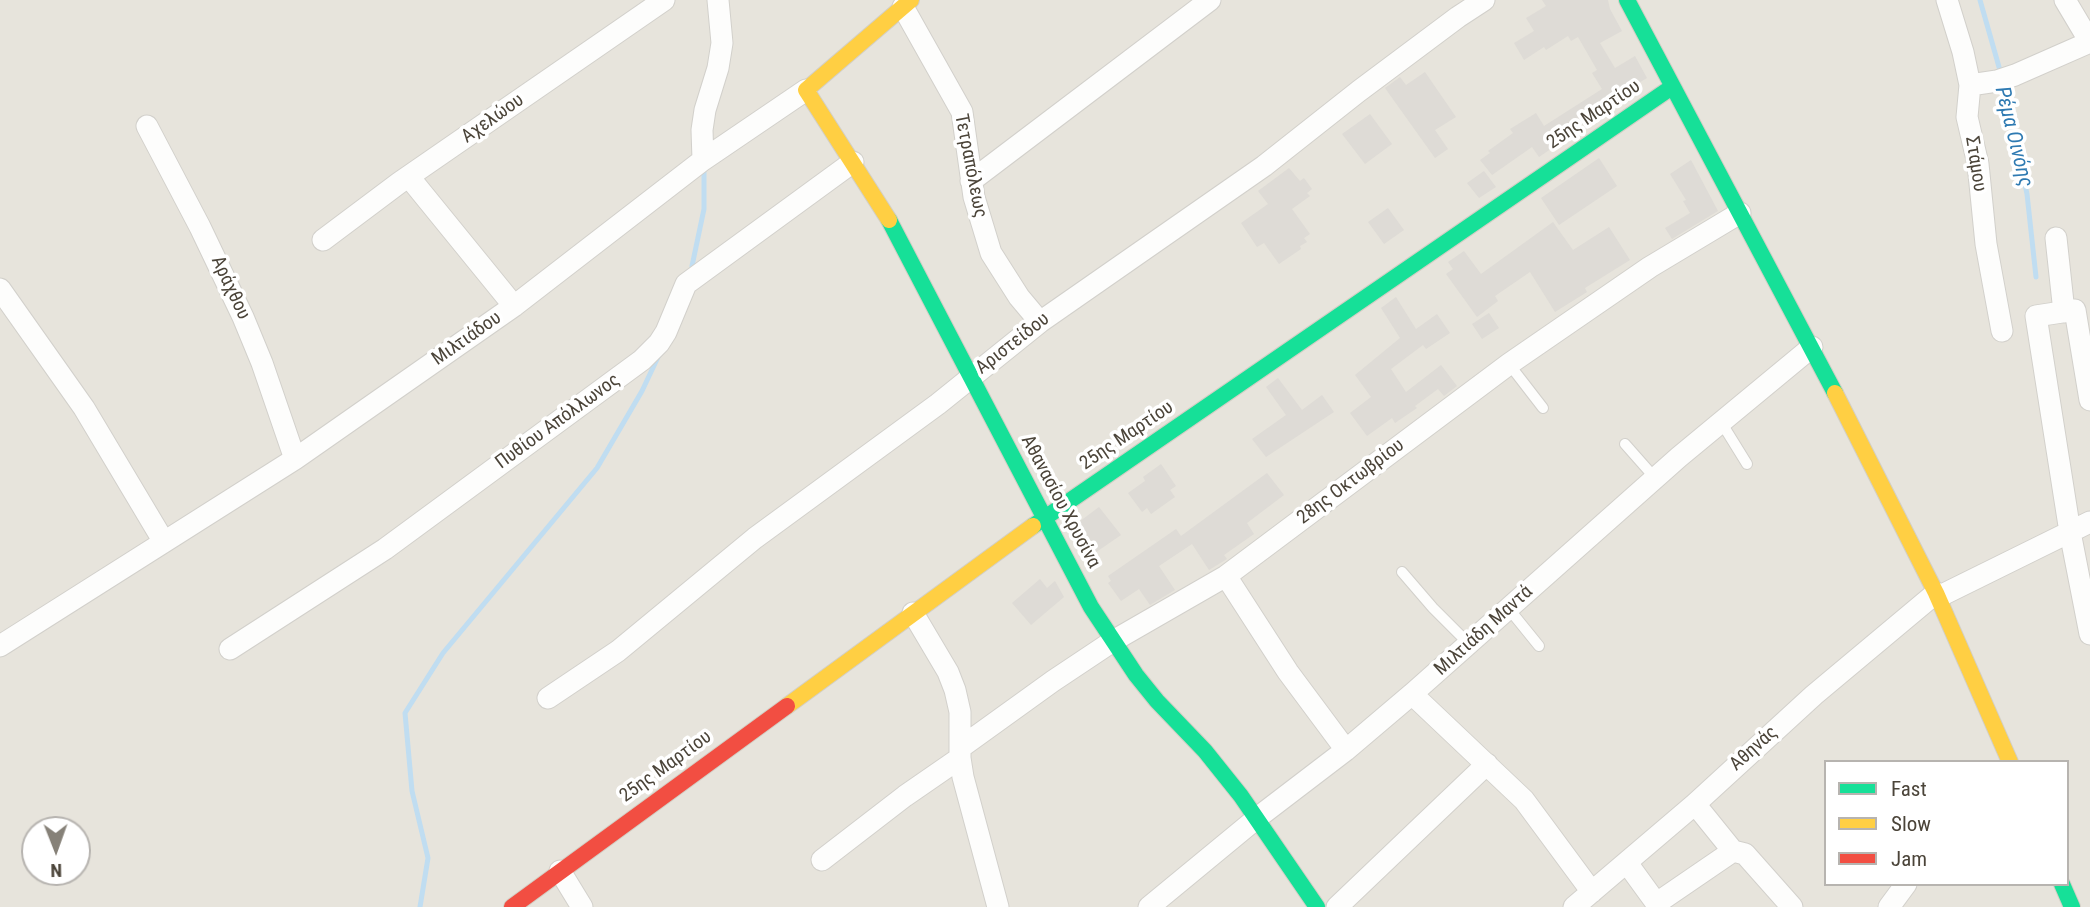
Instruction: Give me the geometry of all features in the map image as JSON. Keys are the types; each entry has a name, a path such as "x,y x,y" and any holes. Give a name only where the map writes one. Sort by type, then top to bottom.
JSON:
{"main road":[{"path":"1627,0 1812,347 1937,595 2009,760"},
{"name":"Μιλτιάδου","path":"806,90 907,4"},
{"name":"25ης Μαρτίου","path":"512,907 1044,518 1672,87"},
{"name":"Αθανασίου Χρυσίνα","path":"806,90 898,235 1091,607 1157,701 1211,759 1257,818 1317,907"},
{"path":"2063,886 2072,907"}],"street":[{"name":"Αχελώου","path":"323,240 664,0"},
{"path":"703,160 702,130 705,110 718,68 722,43 718,0"},
{"path":"971,181 1210,0"},
{"name":"Αριστείδου","path":"548,698 618,651 755,538 938,404 1040,322 1264,166 1381,74 1484,0"},
{"name":"Στάμου","path":"1947,0 1964,52 1970,85 1966,117 1978,164 1986,244 2002,331"},
{"path":"1970,85 2015,75 2090,42 2065,0"},
{"name":"Τετραπόλεως","path":"907,4 962,112 971,181 990,253 1019,297 1040,322"},
{"name":"Μιλτιάδου","path":"3,638 164,542 295,459 514,306 703,160 806,90"},
{"name":"Αράχθου","path":"147,126 243,317 295,459"},
{"name":"Πυθίου Απόλλωνος","path":"230,649 385,549 642,360 666,332 686,284 853,162"},
{"path":"409,177 514,306"},
{"name":"28ης Οκτωβρίου","path":"822,860 1052,681 1113,641 1226,576 1509,364 1650,267 1740,213"},
{"path":"2056,238 2064,312"},
{"path":"0,289 84,408 164,542"},
{"path":"2090,400 2075,310 2036,316 2070,532 2090,634"},
{"name":"Μιλτιάδη Μαντά","path":"1149,907 1257,818 1346,750 1656,478 1812,347"},
{"name":"Αθηνάς","path":"1574,907 1695,804 1814,695 1937,595 2090,522"},
{"path":"1226,576 1288,672 1346,750"},
{"path":"913,613 948,672 955,690 960,712 962,777 998,907"},
{"path":"1412,694 1524,800 1592,892"},
{"path":"1337,907 1487,764"},
{"path":"1695,804 1733,851 1745,854 1792,907"},
{"path":"1627,863 1658,905 1733,851"},
{"path":"560,871 582,907"},
{"path":"1889,907 1905,886"}],"lane":[{"path":"1509,364 1543,408"},
{"path":"1721,422 1747,464"},
{"path":"1625,444 1656,478"},
{"path":"1402,572 1469,644"},
{"path":"1509,608 1539,646"}],"shaded area":[{"path":"0,0 2090,0 2090,907 0,907"}],"building":[{"path":"1542,0 1608,0 1622,31 1600,43 1615,68 1635,56 1647,78 1595,109 1599,114 1562,137 1564,140 1539,157 1532,147 1492,175 1480,160 1513,133 1510,129 1536,113 1544,126 1602,89 1592,73 1597,70 1578,37 1571,41 1568,36 1524,60 1514,43 1534,31 1526,18 1546,6"},
{"path":"1425,72 1456,117 1435,130 1448,149 1435,158 1385,88 1400,77 1406,85"},
{"path":"1370,114 1392,144 1365,164 1342,134"},
{"path":"1599,158 1617,186 1559,225 1541,198"},
{"path":"1691,160 1718,211 1672,239 1665,228 1690,213 1683,201 1686,200 1670,174"},
{"path":"1289,168 1300,181 1304,178 1312,189 1307,193 1310,196 1292,209 1310,234 1304,238 1307,242 1300,246 1301,249 1279,264 1264,243 1257,247 1241,223 1268,204 1258,191"},
{"path":"1484,171 1496,187 1479,198 1467,183"},
{"path":"1388,208 1404,230 1384,244 1368,222"},
{"path":"1553,222 1573,250 1609,227 1630,260 1585,288 1587,292 1555,312 1530,272 1495,296 1498,301 1477,317 1446,274 1453,269 1448,262 1464,251 1481,274"},
{"path":"1396,297 1416,329 1437,314 1450,333 1426,349 1423,345 1391,369 1406,392 1441,365 1457,386 1444,396 1438,389 1395,423 1392,418 1367,436 1350,413 1371,397 1355,375 1400,338 1381,308"},
{"path":"1489,313 1499,328 1482,339 1472,324"},
{"path":"1278,378 1302,410 1322,395 1334,412 1266,457 1252,439 1286,415 1266,387"},
{"path":"1161,464 1176,486 1170,490 1175,497 1151,514 1147,508 1142,512 1128,493 1145,481 1143,477"},
{"path":"1267,473 1284,495 1247,523 1254,534 1224,555 1227,559 1209,570 1192,544 1159,566 1175,590 1150,605 1139,589 1121,601 1108,583 1111,581 1108,576 1176,529 1181,536"},
{"path":"1099,507 1121,535 1092,555 1071,528"},
{"path":"1040,579 1047,588 1055,581 1064,597 1031,625 1012,603"}],"waterway":[{"name":"Ρέμα Οινόης","path":"1980,0 2001,74"},
{"name":"Ρέμα Οινόης","path":"2003,83 2027,194 2036,277"},
{"path":"692,266 704,209 704,168"},
{"path":"420,907 428,858 412,791 405,713 443,653 597,468 642,391 659,355"}],"traffic: fast":[{"path":"1627,0 1835,393"},
{"path":"1033,526 1672,87"},
{"path":"889,220 1091,607 1136,675 1205,751 1241,796 1317,907"},
{"path":"2063,886 2072,907"}],"traffic: slow":[{"path":"889,220 806,90 911,0"},
{"path":"1835,393 1936,593 2009,760"},
{"path":"787,706 1033,526"}],"traffic: jam":[{"path":"512,907 787,706"}]}
